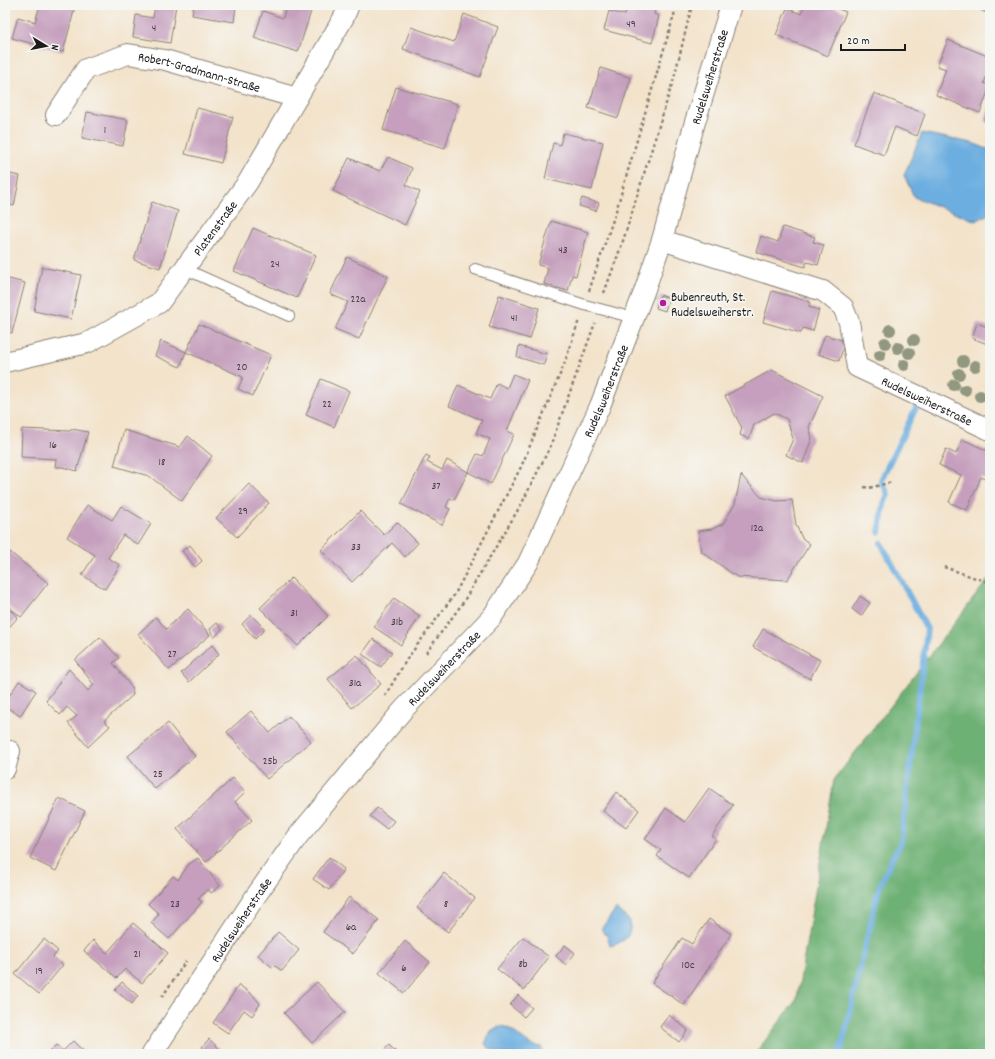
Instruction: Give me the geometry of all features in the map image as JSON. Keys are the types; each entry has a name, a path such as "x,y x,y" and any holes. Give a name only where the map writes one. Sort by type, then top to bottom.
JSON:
{"street":[{"name":"Platenstraße","path":"5,362 87,343 159,303 248,182 344,17 349,5"},
{"name":"Rudelsweiherstraße","path":"152,1054 255,897 298,836 403,710 492,617 528,563 600,406 634,318 662,240 695,122 731,5"},
{"name":"Robert-Gradmann-Straße","path":"56,115 86,68 128,54 165,60 297,98"},
{"name":"Rudelsweiherstraße","path":"662,240 823,291 843,307 850,322 857,367 990,430"}],"lane":[{"path":"185,268 289,316"},
{"path":"475,269 585,305 634,318"}],"path":[{"path":"383,700 408,659 455,594 522,467 564,365 585,305 616,211 677,5"},
{"path":"425,654 462,604 522,503 550,447 624,238 674,78 692,5"},
{"path":"864,487 869,488 892,482"},
{"path":"944,567 990,583"}],"green space":[{"path":"990,577 990,1054 755,1054 797,999 834,780"}],"water":[{"path":"922,133 972,143 990,150 990,213 976,221 914,197 904,175"},
{"path":"616,909 630,921 630,931 623,941 610,946 607,936 601,929"},
{"path":"499,1026 503,1026 511,1030 528,1043 541,1047 544,1054 512,1055 496,1052 490,1049 485,1044 491,1031"}],"building":[{"path":"40,5 66,5 75,7 63,52 12,38 18,17 35,22"},
{"path":"155,5 176,5 170,43 133,37 136,15 153,18"},
{"path":"194,5 236,5 234,22 192,15"},
{"path":"286,5 313,5 298,52 254,38 263,11 283,18"},
{"path":"627,5 657,5 654,14 659,16 652,43 604,30 609,11 625,15"},
{"path":"805,5 828,5 846,12 828,56 776,35 787,8 801,14"},
{"path":"970,5 990,5 990,14"},
{"path":"464,14 498,27 480,77 403,49 411,27 454,42"},
{"path":"948,40 990,57 990,68 984,83 990,86 980,113 936,95 946,69 937,66"},
{"path":"601,68 631,78 618,118 588,108"},
{"path":"396,87 458,104 445,148 383,130"},
{"path":"874,93 925,114 917,136 895,127 884,155 854,144"},
{"path":"990,107 990,123 984,121"},
{"path":"197,108 233,117 221,163 185,154"},
{"path":"87,112 128,120 123,146 82,138"},
{"path":"563,133 603,142 592,190 545,179 553,143 560,145"},
{"path":"388,157 412,168 406,185 420,192 405,225 333,191 349,158 380,171"},
{"path":"5,173 20,176 14,206 5,204"},
{"path":"582,198 599,203 596,211 579,206"},
{"path":"152,202 178,211 160,268 134,260"},
{"path":"551,221 588,232 576,276 572,275 568,291 544,284 548,268 538,265"},
{"path":"783,227 815,237 813,242 824,245 818,265 807,262 805,267 756,252 761,236 778,242"},
{"path":"253,228 316,255 297,298 234,271"},
{"path":"347,257 388,276 359,339 335,329 348,302 330,294"},
{"path":"42,267 81,275 71,319 34,311"},
{"path":"5,278 25,283 12,333 5,332"},
{"path":"772,291 810,302 809,307 819,310 813,331 803,328 801,333 763,322"},
{"path":"499,295 539,308 530,339 489,327"},
{"name":"Bubenreuth, St. Rudelsweiherstr.","path":"660,295 669,298 665,311 656,308"},
{"path":"977,323 990,328 990,345 972,338"},
{"path":"199,324 271,355 253,396 238,389 243,377 186,352"},
{"path":"825,335 845,341 839,361 818,354"},
{"path":"161,341 186,352 180,367 155,356"},
{"path":"519,346 547,354 544,365 517,357"},
{"path":"772,370 823,396 809,427 812,438 803,463 786,455 793,439 787,419 774,413 754,425 749,439 740,435 742,428 725,396"},
{"path":"513,374 528,380 507,431 514,434 491,484 468,472 477,454 483,456 490,439 476,433 482,420 449,406 458,385 490,399 497,383 507,388"},
{"path":"321,379 349,391 334,427 306,415"},
{"path":"22,429 70,431 72,429 88,432 77,471 62,467 55,467 56,459 21,457"},
{"path":"124,430 180,447 188,436 212,456 182,501 149,476 114,466"},
{"path":"962,439 990,452 990,481 981,477 967,510 949,502 961,475 939,465 946,449 956,454"},
{"path":"426,455 430,457 427,462 442,470 447,460 468,472 454,500 450,498 446,507 450,509 442,525 401,504"},
{"path":"741,475 761,497 777,501 792,500 796,525 802,538 810,544 787,580 737,577 701,551 698,531 712,529 723,524 735,504"},
{"path":"249,484 269,503 237,537 216,518"},
{"path":"87,505 112,520 121,506 151,524 138,545 123,535 108,558 120,565 105,589 82,575 95,555 67,537"},
{"path":"360,511 384,535 397,522 418,543 405,557 392,543 352,582 321,550"},
{"path":"190,545 202,561 195,567 182,551"},
{"path":"5,548 48,583 21,617 5,604"},
{"path":"291,578 328,616 298,646 260,608"},
{"path":"860,596 870,603 861,616 852,609"},
{"path":"394,598 420,616 401,645 374,627"},
{"path":"5,606 18,617 5,632"},
{"path":"188,609 210,635 169,670 138,634 156,617 166,629"},
{"path":"251,615 265,629 255,639 242,624"},
{"path":"217,623 222,629 214,638 210,629"},
{"path":"763,629 820,660 810,679 753,647"},
{"path":"100,637 119,658 113,663 132,688 133,695 104,721 110,726 88,747 68,723 77,716 67,707 60,715 46,701 69,669 88,691 94,685 75,660"},
{"path":"373,639 392,652 381,667 362,654"},
{"path":"212,645 219,654 189,682 181,673"},
{"path":"357,655 381,684 352,708 328,679"},
{"path":"19,681 36,691 20,716 5,706 5,702"},
{"path":"251,711 270,733 289,716 311,741 267,779 227,732"},
{"path":"168,723 195,756 155,789 128,756"},
{"path":"233,778 245,792 235,802 252,820 206,862 177,829"},
{"path":"709,788 733,805 712,836 716,839 689,878 657,856 661,850 645,839 666,808 685,822"},
{"path":"616,792 639,810 626,828 603,811"},
{"path":"59,798 85,811 56,871 30,858"},
{"path":"377,808 394,821 387,829 370,816"},
{"path":"329,857 344,869 329,890 313,879"},
{"path":"198,858 220,886 211,893 208,889 198,899 202,902 169,939 151,923 159,914 148,904 173,876 178,880 189,864"},
{"path":"444,873 475,898 448,932 417,908"},
{"path":"349,897 379,920 353,954 323,932"},
{"path":"709,919 731,934 684,1005 652,983 682,938 692,944"},
{"path":"133,923 168,953 142,983 125,969 117,978 84,951 93,940 107,953"},
{"path":"278,932 299,950 282,971 275,966 273,968 258,955"},
{"path":"523,937 549,957 524,990 497,969"},
{"path":"44,939 58,951 53,957 63,965 39,994 15,974"},
{"path":"405,941 430,962 404,993 379,973"},
{"path":"565,945 575,953 566,965 556,956"},
{"path":"122,982 138,996 132,1004 115,990"},
{"path":"317,982 345,1012 312,1043 284,1013"},
{"path":"239,985 254,996 260,1004 252,1016 244,1010 228,1033 213,1023"},
{"path":"518,995 532,1008 524,1017 510,1005"},
{"path":"669,1015 688,1030 679,1042 660,1027"},
{"path":"209,1039 222,1051 219,1054 209,1054 202,1047"},
{"path":"73,1041 86,1054 48,1053 56,1045 63,1051"},
{"path":"389,1045 398,1054 381,1054"}],"waterway":[{"path":"879,532 884,504 888,494 881,480 916,408"},
{"path":"840,1054 879,888 901,842 927,629 881,543"}],"place":[{"name":"Bubenreuth, St. Rudelsweiherstr.","path":"663,303"}]}
